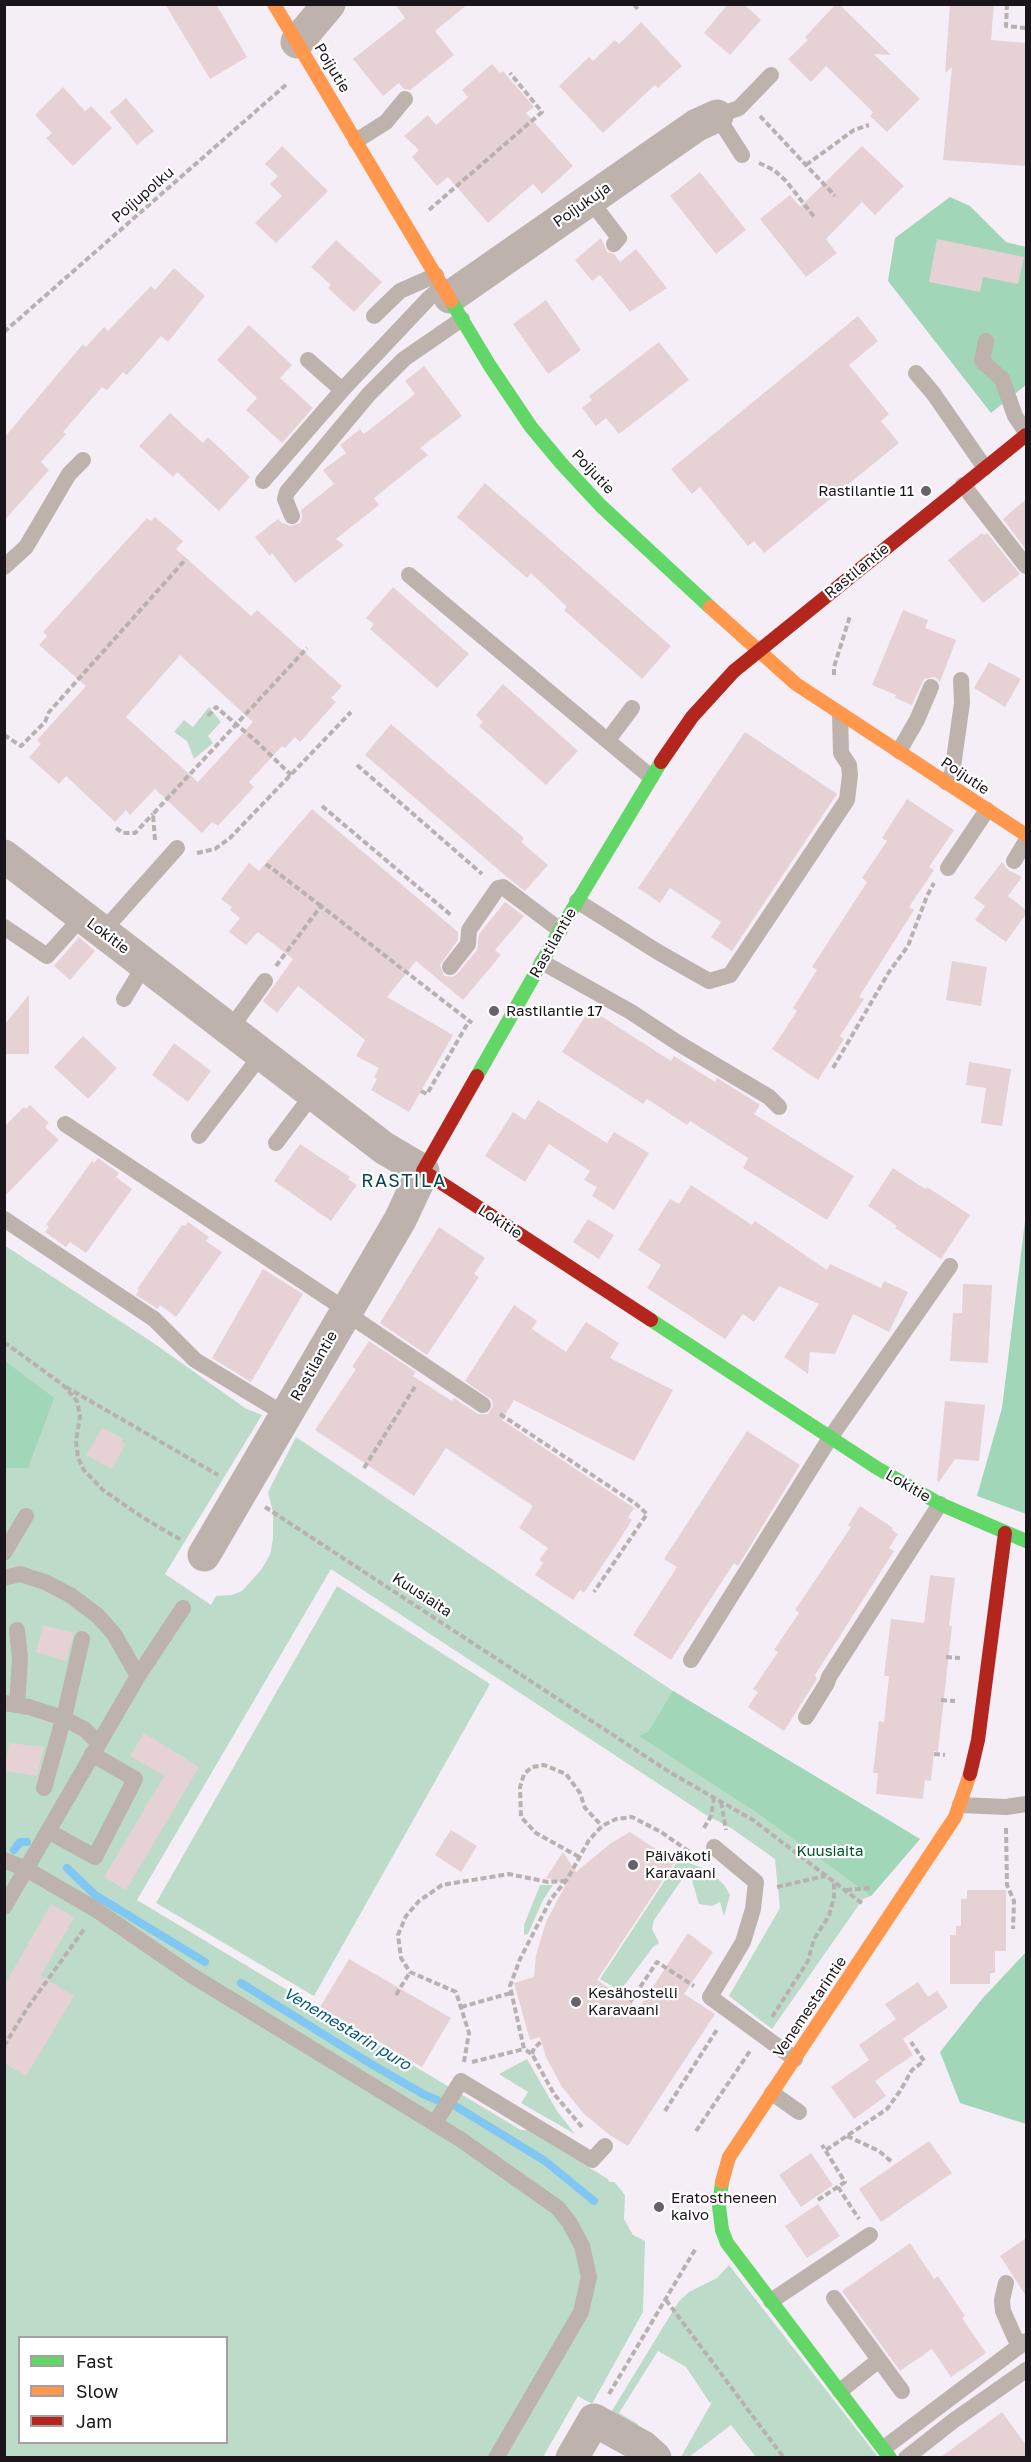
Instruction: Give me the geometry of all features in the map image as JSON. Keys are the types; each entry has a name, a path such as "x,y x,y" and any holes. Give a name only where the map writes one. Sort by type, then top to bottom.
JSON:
{"street":[{"name":"Poijutie","path":"274,4 501,384 531,427 561,463 601,506 796,684 1026,835"},
{"path":"297,42 329,4"},
{"name":"Poijukuja","path":"448,294 698,125 717,116"},
{"name":"Rastilantie","path":"204,1555 230,1484 286,1415 400,1220 423,1171 560,930 651,777 692,717 734,671 1026,433"},
{"name":"Lokitie","path":"4,856 384,1148 423,1171 830,1438 940,1504 1026,1541"},
{"name":"Venemestarintie","path":"887,2453 727,2243 722,2230 719,2206 720,2188 729,2157 939,1844 960,1805 972,1770 978,1740 1005,1533"},
{"path":"572,2457 594,2420 649,2452"}],"lane":[{"path":"742,155 717,116 739,108 771,75"},
{"path":"356,141 386,122 405,99"},
{"path":"590,200 619,238 614,244"},
{"path":"374,316 400,291 448,294"},
{"path":"263,481 342,390 429,298 448,294"},
{"path":"292,516 285,499 286,492 369,394 404,359 448,294"},
{"path":"986,341 982,361 1002,379 1015,416 1026,433"},
{"path":"308,360 342,390"},
{"path":"916,373 933,393 985,468"},
{"path":"4,567 26,547 69,474 83,460"},
{"path":"963,485 1026,566"},
{"path":"409,575 651,777"},
{"path":"946,782 952,774 962,703 961,680"},
{"path":"899,751 917,720 931,687"},
{"path":"608,740 632,708"},
{"path":"578,902 709,981 730,975 847,800 850,775 849,765 841,753 840,714"},
{"path":"948,868 987,810"},
{"path":"1014,861 1026,841"},
{"path":"4,927 47,956 93,924 173,852"},
{"path":"450,967 468,944 469,930 498,888 503,886 560,930"},
{"path":"542,962 631,1012 769,1097 779,1107"},
{"path":"124,999 145,964"},
{"path":"230,1029 265,981"},
{"path":"199,1136 262,1054"},
{"path":"276,1143 313,1094"},
{"path":"65,1124 334,1302 483,1406"},
{"path":"4,1219 154,1319 195,1360 286,1415"},
{"path":"691,1660 830,1438 950,1266"},
{"path":"806,1717 828,1677 940,1504"},
{"path":"4,1553 26,1516"},
{"path":"4,1578 20,1574 45,1582 88,1609 114,1634 138,1676"},
{"path":"4,1907 138,1676 183,1608"},
{"path":"17,1630 20,1658 11,1704 63,1718 84,1729 95,1749 135,1779 95,1857 48,1831"},
{"path":"44,1788 82,1639"},
{"path":"960,1805 1006,1807 1026,1804"},
{"path":"714,1847 756,1882 755,1897 743,1942 710,1997 795,2059"},
{"path":"4,1860 27,1869 95,1910 191,1975 435,2123 512,2174 558,2208 569,2222 582,2246 589,2277 581,2312 496,2457"},
{"path":"435,2123 461,2081 592,2160 605,2146"},
{"path":"772,2092 800,2112"},
{"path":"771,2301 870,2235"},
{"path":"887,2453 1023,2344 1003,2311 1002,2300 1006,2283"},
{"path":"834,2298 902,2391"},
{"path":"840,2391 879,2360"},
{"path":"906,2457 1026,2370"}],"path":[{"path":"634,4 638,10"},
{"path":"1007,4 1006,26 1026,28"},
{"path":"409,228 542,111 510,73"},
{"name":"Poijupolku","path":"4,332 291,81"},
{"path":"746,101 835,196"},
{"path":"806,165 854,130 869,125"},
{"path":"742,155 774,170 815,218"},
{"path":"4,735 21,746 45,722 49,712 186,559"},
{"path":"840,714 834,691 834,667 852,612"},
{"path":"116,828 123,833 135,833 307,648"},
{"path":"208,716 216,707 291,775"},
{"path":"153,814 155,839 173,852 215,849 230,838 351,712"},
{"path":"357,765 498,888"},
{"path":"322,806 469,930"},
{"path":"266,864 476,1026"},
{"path":"833,1068 889,972 908,946 935,881 948,868"},
{"path":"265,981 321,906"},
{"path":"420,1091 427,1094 469,1021"},
{"name":"Kuusiaita","path":"4,1342 63,1385 230,1484 671,1773 753,1820 886,1922"},
{"path":"364,1468 427,1368"},
{"name":"Kuusiaita","path":"63,1385 77,1401 80,1416 76,1441 78,1458 84,1470 103,1490 204,1555"},
{"path":"483,1406 490,1408 627,1498 646,1514 594,1592"},
{"path":"579,1857 536,1833 521,1817 520,1787 524,1774 532,1767 544,1765 566,1774 580,1792 585,1808 602,1826"},
{"path":"1006,1807 1007,1885 1014,1901 1013,1929"},
{"path":"605,2146 575,2119 554,2094 532,2054 524,2049 510,1986 520,1959 551,1899 565,1881 589,1840 602,1826 616,1819 632,1817 661,1832 684,1849"},
{"path":"524,2049 464,2064 469,2033 456,1992 410,1972 401,1958 398,1935 406,1916 419,1901 442,1885 509,1874 548,1882 565,1881"},
{"path":"755,1897 782,1885 826,1875"},
{"path":"814,1939 828,1916 834,1897 834,1881"},
{"path":"4,2046 28,2007 67,1956 95,1910"},
{"path":"630,2002 657,1962 710,1997"},
{"path":"396,1995 410,1972"},
{"path":"461,2007 511,1993"},
{"path":"665,2111 729,2011"},
{"path":"532,2054 534,2048 541,2042"},
{"path":"826,2150 887,2109 912,2070 924,2061 911,2042"},
{"path":"847,2136 879,2151 892,2162"},
{"path":"818,2200 845,2182 822,2145"},
{"path":"838,2187 870,2235"},
{"path":"594,2420 698,2244"},
{"path":"666,2300 784,2457"}],"green space":[{"path":"950,197 970,206 1006,242 1026,247 1026,385 991,413 888,281 895,238"},
{"path":"209,707 221,722 208,736 213,743 194,759 187,741 174,732 184,720 193,727"},
{"path":"1026,1213 1026,1514 977,1496 1002,1408"},
{"path":"4,1245 152,1342 245,1408 262,1415 165,1574 211,1605 216,1596 232,1595 242,1591 261,1570 270,1555 273,1539 273,1512 268,1492 296,1437 673,1691 920,1839 871,1896 863,1899 772,2029 729,1996 780,1908 775,1859 731,1828 706,1815 331,1569 137,1900 521,2130 527,2130 608,2179 609,2182 614,2182 622,2191 625,2196 624,2219 633,2235 645,2241 643,2312 592,2404 578,2396 543,2457 5,2457"},
{"path":"5,1361 54,1398 28,1468 5,1468"},
{"path":"337,1586 490,1684 314,1996 156,1903"},
{"path":"673,1691 920,1839 871,1896 759,1814 639,1736 648,1732"},
{"path":"679,1859 710,1871 725,1886 730,1895 724,1916 720,1902 712,1906 699,1904 691,1877 685,1875 654,1920 652,1929 659,1943 653,1947 620,1991 600,1979"},
{"path":"540,1885 553,1885 543,1900 528,1934 524,1935 524,1925"},
{"path":"1026,1952 1026,2124 960,2103 940,2052 982,1999"},
{"path":"527,2059 557,2111 575,2134 521,2103 528,2092 499,2074"},
{"path":"729,2265 878,2457 756,2457 731,2425 689,2457 681,2457 712,2402 710,2403 686,2367 658,2351 619,2413 638,2424 635,2428 610,2414 679,2301 689,2292 717,2278"}],"building":[{"path":"165,4 216,4 247,57 210,79"},
{"path":"395,4 468,4 435,31 454,55 410,90 404,89 399,83 383,96 353,59 405,18"},
{"path":"728,4 744,4 761,20 730,55 704,33"},
{"path":"836,4 839,4 891,55 874,54 920,99 887,132 870,116 873,112 826,66 811,82 788,59 808,40 805,37"},
{"path":"950,4 994,4 991,40 1026,43 1026,166 943,160 952,67 945,73"},
{"path":"641,22 682,66 658,88 655,85 603,133 559,86 589,57 593,61 615,40 619,44"},
{"path":"492,64 500,73 503,71 534,107 526,113 573,166 542,194 533,184 488,223 448,177 437,186 412,157 419,150 404,136 428,115 436,125 468,97 462,90"},
{"path":"63,87 85,111 91,106 112,128 73,166 46,138 52,133 35,115"},
{"path":"126,98 154,131 137,145 110,112"},
{"path":"282,146 328,191 276,243 255,223 282,196 270,184 278,176 265,164"},
{"path":"862,146 904,186 875,215 862,202 826,239 837,253 806,277 760,219 790,195 800,207"},
{"path":"700,172 746,230 716,254 670,196"},
{"path":"601,238 607,252 614,254 620,262 636,249 667,288 630,312 600,275 592,281 575,260"},
{"path":"937,239 1024,257 1018,284 983,277 980,292 929,282"},
{"path":"336,240 382,282 354,312 328,288 331,285 311,267"},
{"path":"174,268 205,296 168,342 161,336 127,375 123,372 107,390 102,387 63,432 66,434 41,462 49,470 4,521 4,438 83,344 86,347 104,327 108,331 151,286 155,290"},
{"path":"546,300 581,350 548,374 513,324"},
{"path":"858,316 878,341 849,365 889,414 881,421 899,443 764,553 754,541 748,546 700,487 692,494 671,469"},
{"path":"249,325 292,365 280,378 313,408 282,443 246,410 257,398 217,360"},
{"path":"659,342 689,380 619,434 606,418 596,426 582,408 592,400 589,396"},
{"path":"424,366 462,416 420,448 428,455 374,498 379,505 336,539 344,545 295,583 272,553 270,556 255,537 278,519 290,526 300,523 301,510 334,484 323,470 346,453 340,445 360,429 364,434 415,394 405,381"},
{"path":"170,413 203,443 208,437 250,477 219,511 177,472 173,477 139,446"},
{"path":"485,483 671,646 642,679 564,610 567,607 531,573 527,578 457,517"},
{"path":"1026,499 1026,550 1003,519"},
{"path":"155,517 183,541 176,549 251,616 257,610 342,686 331,698 336,702 300,742 295,737 285,748 282,746 249,782 254,787 218,826 212,822 202,833 155,789 130,815 126,810 115,822 66,776 59,784 29,757 41,744 37,740 86,686 39,645 47,636 43,632 147,518 151,521","holes":["180,655 253,722 198,782 126,717"]},
{"path":"982,533 984,535 987,533 1020,574 983,603 948,560"},
{"path":"393,587 469,654 437,688 370,629 374,624 366,618"},
{"path":"903,610 928,620 925,628 956,640 940,682 935,677 924,679 912,705 872,685"},
{"path":"989,662 1021,679 1005,707 974,688"},
{"path":"503,684 578,751 546,785 479,726 483,722 476,715"},
{"path":"391,724 524,838 521,842 548,865 525,891 365,755"},
{"path":"745,732 837,794 732,951 711,937 721,922 670,888 660,903 638,888"},
{"path":"907,799 954,830 929,867 934,870 909,907 914,910 859,997 864,999 840,1036 844,1039 818,1080 772,1049 797,1011 793,1008 817,970 812,967 867,882 862,878 887,841 882,838"},
{"path":"312,809 458,932 458,940 440,965 444,976 453,977 477,950 479,934 505,902 524,916 495,950 501,955 463,1000 416,961 387,997 453,1035 409,1112 371,1090 377,1079 374,1077 379,1068 356,1056 365,1040 298,986 277,1013 263,1001 293,959 258,932 246,945 229,932 240,918 230,910 232,907 221,899 249,863 259,871"},
{"path":"1002,862 1008,870 1022,877 1008,896 1026,910 1026,914 1006,942 975,920 985,906 974,898"},
{"path":"79,937 95,951 70,980 54,966"},
{"path":"952,961 987,967 981,1006 946,1000"},
{"path":"29,995 29,1054 4,1054 4,1025"},
{"path":"590,1009 671,1061 674,1056 715,1082 717,1078 746,1096 760,1105 754,1114 854,1176 827,1220 743,1168 748,1158 690,1121 687,1125 647,1099 643,1104 562,1052"},
{"path":"83,1036 117,1068 88,1099 54,1067"},
{"path":"174,1043 211,1071 188,1102 152,1075"},
{"path":"969,1062 1011,1069 1002,1126 981,1123 986,1088 966,1085"},
{"path":"538,1100 607,1143 614,1132 649,1153 614,1210 592,1196 597,1187 584,1180 590,1171 549,1144 525,1182 485,1156 513,1112 525,1120"},
{"path":"30,1105 49,1123 45,1127 59,1140 4,1197 4,1127 24,1107 26,1109"},
{"path":"300,1144 350,1177 348,1179 357,1185 331,1221 274,1181"},
{"path":"98,1158 119,1173 116,1177 132,1189 86,1253 70,1242 66,1247 45,1232 49,1227 46,1225 92,1161 94,1163"},
{"path":"893,1168 970,1215 941,1259 895,1228 897,1226 868,1206"},
{"path":"691,1185 752,1225 755,1221 827,1270 830,1264 881,1288 884,1281 908,1292 889,1332 853,1314 835,1354 810,1352 808,1374 784,1357 819,1304 779,1286 754,1322 743,1314 725,1339 647,1288 661,1265 638,1250 670,1199 679,1204"},
{"path":"588,1219 614,1235 599,1259 573,1242"},
{"path":"188,1222 209,1237 206,1241 222,1252 176,1317 160,1305 158,1309 136,1295 139,1290 137,1289 182,1225 185,1226"},
{"path":"439,1227 485,1258 474,1274 479,1277 427,1355 380,1323"},
{"path":"263,1269 303,1294 251,1382 212,1358"},
{"path":"963,1284 992,1285 988,1363 950,1361 953,1313 962,1313"},
{"path":"514,1305 537,1321 532,1329 566,1352 586,1322 619,1343 610,1358 673,1390 634,1461 514,1400 502,1420 634,1508 628,1517 632,1520 616,1545 584,1593 580,1590 573,1600 535,1575 543,1563 539,1560 548,1548 519,1528 533,1506 446,1448 414,1496 315,1430 356,1369 352,1367 369,1341 416,1372 413,1376 452,1401 454,1398 478,1414 488,1414 493,1406 492,1400 465,1381"},
{"path":"945,1401 985,1405 979,1461 955,1459 939,1482 937,1481"},
{"path":"102,1428 123,1439 122,1442 125,1444 112,1469 86,1455"},
{"path":"747,1431 800,1465 738,1566 734,1563 671,1660 633,1635 677,1567 664,1559"},
{"path":"860,1506 893,1528 892,1530 898,1534 889,1548 894,1551 815,1675 817,1679 784,1731 748,1707 758,1692 753,1689 778,1652 774,1650 799,1613 795,1610 851,1527 848,1525"},
{"path":"930,1575 955,1578 938,1752 934,1751 931,1781 925,1780 923,1799 876,1794 878,1773 873,1773 879,1721 884,1722 889,1676 884,1676 891,1619 924,1623"},
{"path":"43,1625 74,1633 66,1661 36,1652"},
{"path":"144,1733 199,1767 126,1890 104,1877 164,1776 130,1756"},
{"path":"9,1743 44,1747 37,1776 5,1771"},
{"path":"451,1830 477,1846 461,1872 435,1855"},
{"path":"630,1832 675,1862 597,1980 639,2008 688,1933 713,1952 684,1994 715,2014 628,2146 611,2136 584,2114 562,2087 546,2057 540,2037 530,2040 514,1983 534,1977 536,1955 546,1922 566,1884 546,1878 563,1852 576,1872 611,1843"},
{"path":"967,1890 1006,1890 1006,1951 995,1951 995,1973 990,1973 990,1984 950,1984 950,1935 956,1935 956,1926 961,1926 961,1899 967,1899"},
{"path":"51,1904 74,1917 41,1976 74,1996 26,2076 4,2063 4,1986"},
{"path":"349,1959 451,2018 422,2067 320,2007"},
{"path":"918,1982 928,1997 937,1991 948,2007 903,2039 913,2055 875,2081 886,2096 854,2119 831,2087 869,2060 859,2045 896,2019 885,2004"},
{"path":"929,2141 952,2173 881,2222 859,2189"},
{"path":"811,2153 833,2185 801,2207 779,2175"},
{"path":"818,2204 840,2236 807,2258 785,2226"},
{"path":"1026,2238 1026,2296 1000,2256"},
{"path":"910,2243 934,2279 938,2276 965,2316 962,2318 986,2353 951,2377 932,2349 900,2371 842,2291"},
{"path":"1002,2412 1026,2445 1026,2457 941,2457"}],"waterway":[{"path":"14,1850 20,1842 27,1842"},
{"name":"Venemestarin puro","path":"67,1868 95,1895 205,1962"},
{"name":"Venemestarin puro","path":"241,1983 371,2064 437,2100"},
{"name":"Venemestarin puro","path":"457,2107 545,2161 594,2201"}],"traffic: fast":[{"path":"451,301 490,366 531,427 561,463 601,506 710,607"},
{"path":"477,1076 560,930 661,762"},
{"path":"651,1320 877,1468 940,1504 1026,1541"},
{"path":"722,2182 719,2206 722,2230 727,2243 890,2458"}],"traffic: slow":[{"path":"274,4 451,301"},
{"path":"710,607 796,684 1026,835"},
{"path":"722,2182 729,2157 955,1817 970,1774"}],"traffic: jam":[{"path":"661,762 692,717 734,671 1026,435"},
{"path":"477,1076 423,1171 651,1320"},
{"path":"970,1774 978,1740 1005,1533"}],"place":[{"name":"Rastilantie 11","path":"926,491"},
{"name":"Rastilantie 17","path":"494,1011"},
{"name":"Päiväkoti Karavaani","path":"633,1865"},
{"name":"Kesähostelli Karavaani","path":"576,2002"},
{"name":"Eratostheneen kaivo","path":"659,2207"}],"district":[{"name":"RASTILA","path":"404,1181"}]}
